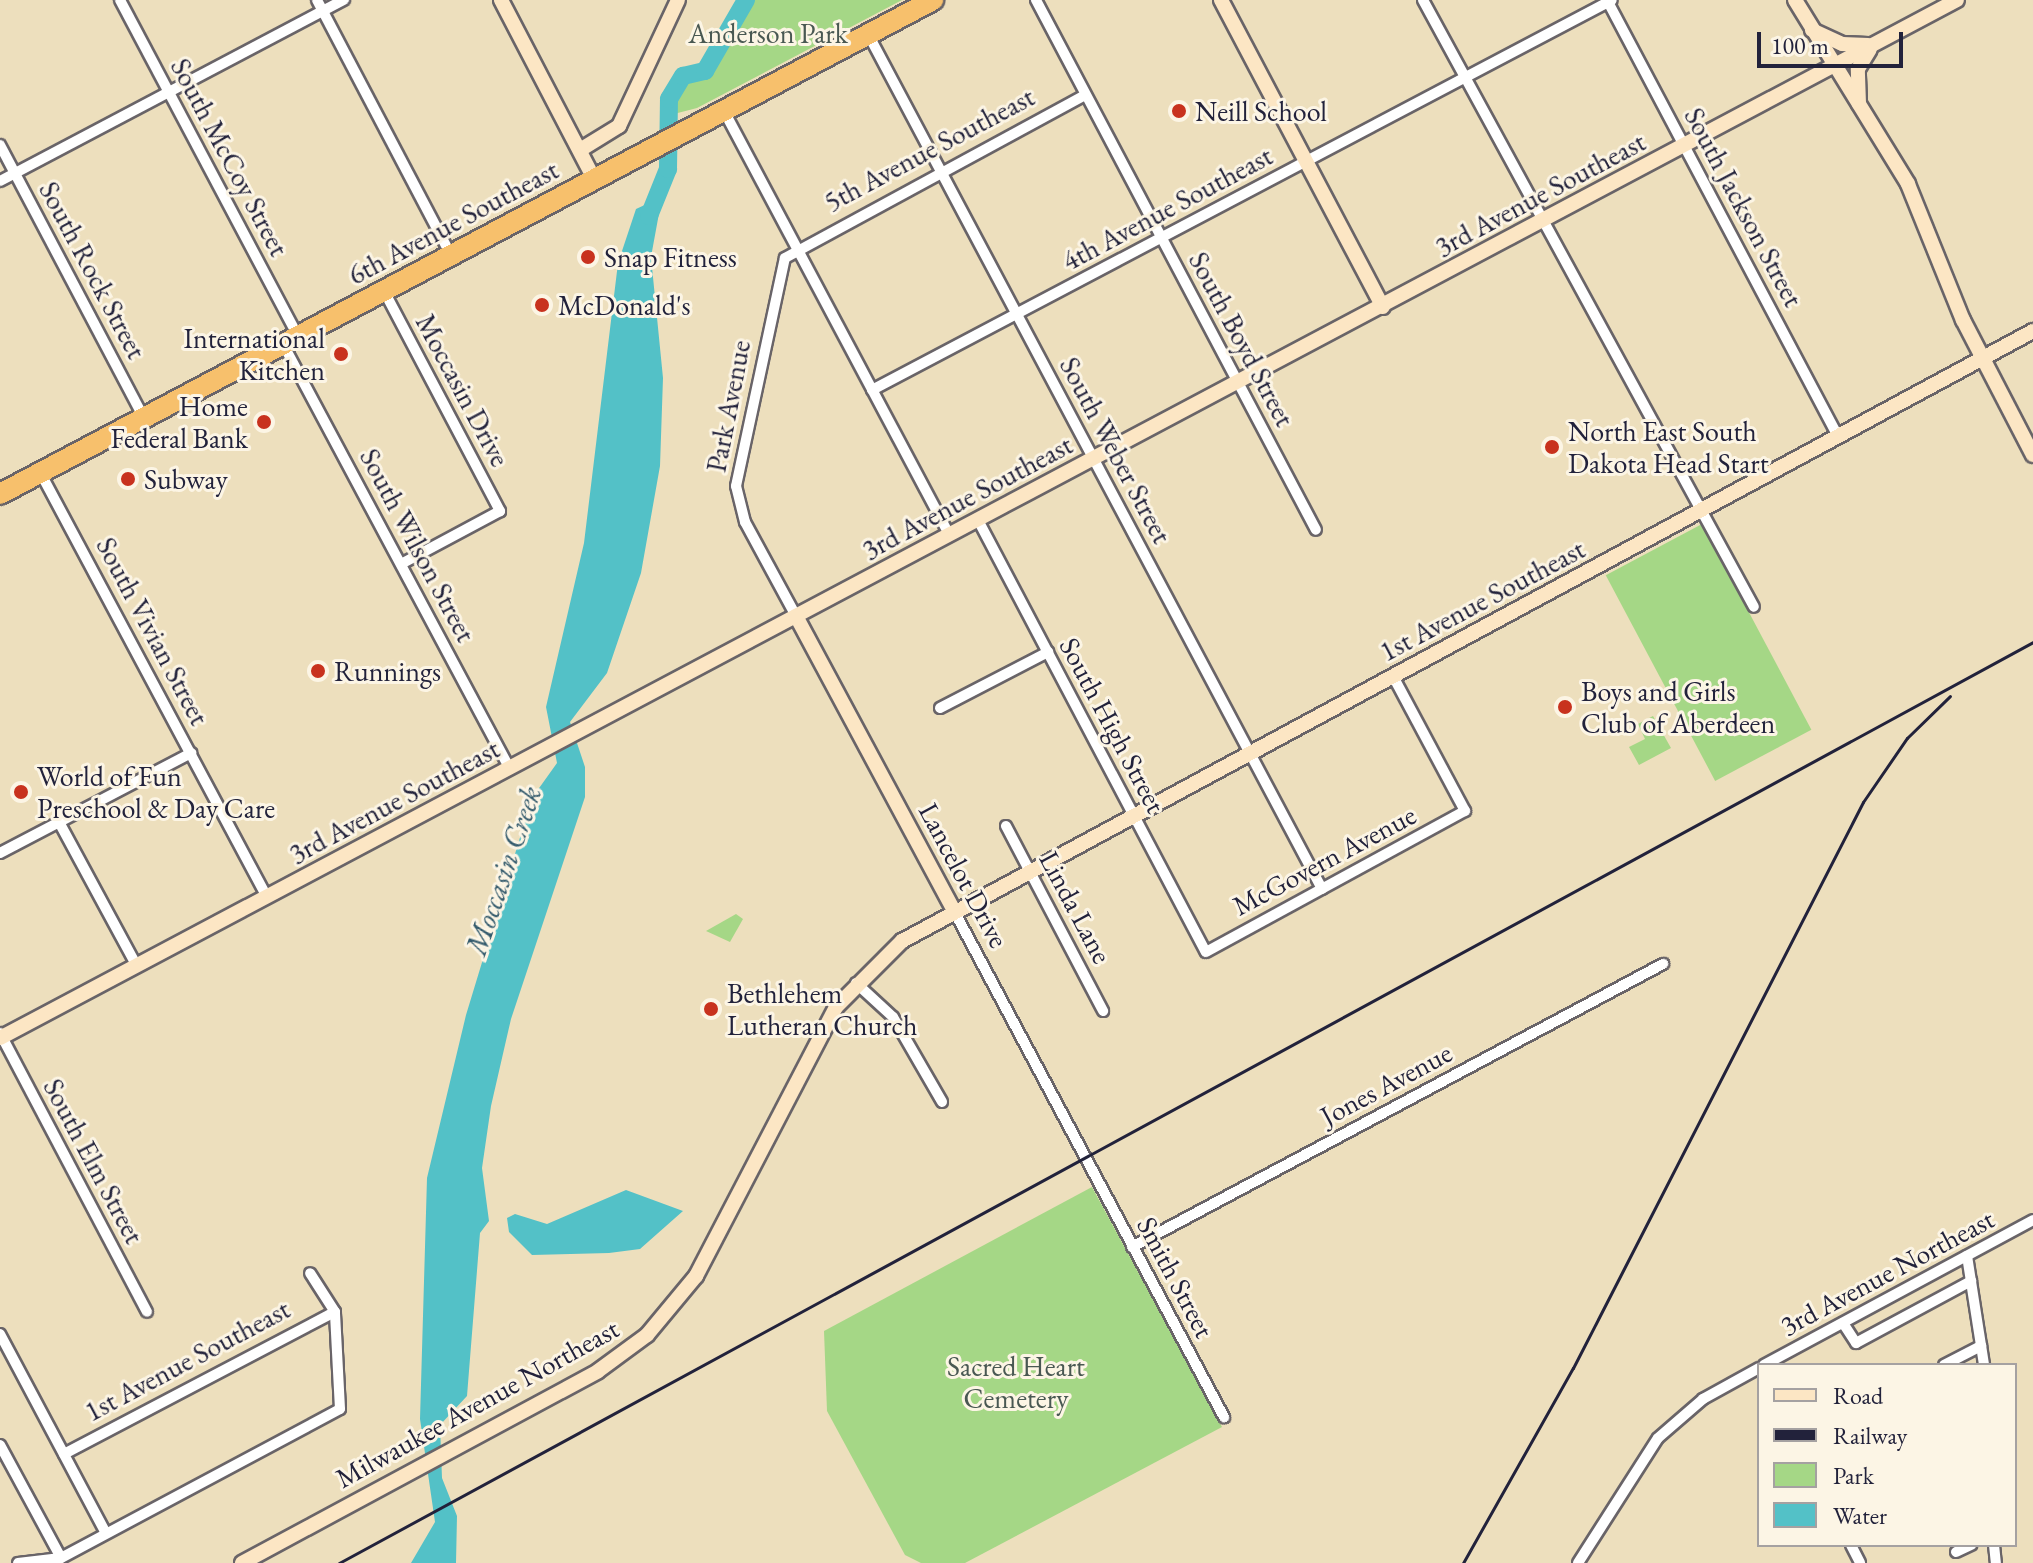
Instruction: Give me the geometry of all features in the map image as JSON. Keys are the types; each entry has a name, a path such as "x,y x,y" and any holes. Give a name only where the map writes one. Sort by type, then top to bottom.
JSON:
{"highway":[{"name":"6th Avenue Southeast","path":"0,494 933,0"}],"street":[{"name":"South McCoy Street","path":"120,0 169,92 290,340"},
{"path":"317,0 451,255"},
{"path":"0,181 344,0"},
{"path":"501,0 594,179"},
{"path":"580,150 619,126 678,0"},
{"name":"South Boyd Street","path":"1036,0 1316,530"},
{"path":"1221,0 1383,307"},
{"path":"1423,0 1697,514 1754,607"},
{"path":"1795,0 1831,68 1918,205 1982,359 2033,455"},
{"name":"3rd Avenue Southeast","path":"1,1036 1383,307 1957,0"},
{"name":"4th Avenue Southeast","path":"872,390 1609,1"},
{"name":"South Jackson Street","path":"1609,1 1838,437"},
{"path":"1810,29 1842,44 1876,44"},
{"name":"South Weber Street","path":"868,34 1322,889"},
{"path":"1863,115 1858,69 1876,44"},
{"name":"5th Avenue Southeast","path":"796,246 1085,95"},
{"path":"724,111 949,535"},
{"name":"South Rock Street","path":"0,145 144,418"},
{"name":"Park Avenue","path":"796,246 782,268 736,486 745,522 796,616"},
{"name":"Moccasin Drive","path":"384,291 500,511 401,564"},
{"name":"1st Avenue Southeast","path":"954,911 1394,678 2033,331"},
{"name":"South Wilson Street","path":"290,340 401,564 510,769"},
{"name":"South Vivian Street","path":"40,472 267,897"},
{"name":"South High Street","path":"978,520 1206,952"},
{"name":"Lancelot Drive","path":"796,616 1086,1159"},
{"path":"940,708 1048,652"},
{"name":"McGovern Avenue","path":"1206,952 1465,811 1394,678"},
{"path":"0,853 191,753"},
{"path":"59,822 137,966"},
{"name":"Linda Lane","path":"1006,826 1103,1011"},
{"name":"Milwaukee Avenue Northeast","path":"242,1563 598,1371 674,1307 815,1043 856,983 887,952 954,911"},
{"name":"Jones Avenue","path":"1132,1247 1663,964"},
{"path":"856,983 893,1017 942,1102"},
{"name":"South Elm Street","path":"1,1036 147,1312"},
{"name":"Smith Street","path":"1086,1159 1224,1417"},
{"name":"3rd Avenue Northeast","path":"1771,1363 2033,1220"},
{"path":"1967,1256 1984,1363"},
{"path":"18,1563 61,1558 340,1409 335,1312 310,1273"},
{"path":"1843,1323 1856,1343 1971,1281"},
{"name":"1st Avenue Southeast","path":"64,1454 335,1312"},
{"path":"0,1334 106,1533"},
{"path":"1948,1363 1981,1346"},
{"name":"3rd Avenue Northeast","path":"1578,1563 1658,1438 1703,1399 1757,1371"},
{"path":"0,1445 61,1558"},
{"path":"1956,1552 1967,1547"}],"green space":[{"name":"Anderson Park","path":"746,0 902,0 697,108 670,115 669,99 683,76 705,71"},
{"path":"1702,524 1811,730 1715,781 1606,575"},
{"path":"1653,716 1671,748 1639,765 1629,747 1645,739 1638,724"},
{"path":"736,914 743,919 730,942 706,931"},
{"name":"Sacred Heart Cemetery","path":"1092,1187 1222,1427 965,1563 921,1563 905,1555 827,1411 824,1331"}],"water":[{"path":"662,197 651,257 663,378 660,466 641,573 607,673 570,722 585,767 585,797 511,1019 491,1106 482,1168 489,1221 480,1233 467,1396 440,1425 442,1478 457,1516 456,1563 411,1563 435,1522 420,1419 427,1178 466,1015 532,798 557,763 546,707 584,543 618,263 636,209"},
{"path":"626,1190 683,1211 640,1249 609,1253 532,1255 509,1232 507,1218 515,1214 547,1224"}],"waterway":[{"name":"Moccasin Creek","path":"649,216 668,169 669,99 683,76 705,71 746,0"}],"railway":[{"path":"339,1563 2033,642"},
{"path":"1463,1563 1573,1368 1863,802 1907,738 1950,696"}],"place":[{"name":"Neill School","path":"1179,111"},
{"name":"Snap Fitness","path":"588,257"},
{"name":"McDonald's","path":"542,305"},
{"name":"International Kitchen","path":"341,354"},
{"name":"Home Federal Bank","path":"264,422"},
{"name":"North East South Dakota Head Start","path":"1552,447"},
{"name":"Subway","path":"128,479"},
{"name":"Runnings","path":"318,671"},
{"name":"Boys and Girls Club of Aberdeen","path":"1565,707"},
{"name":"World of Fun Preschool & Day Care","path":"21,792"},
{"name":"Bethlehem Lutheran Church","path":"711,1009"}]}
